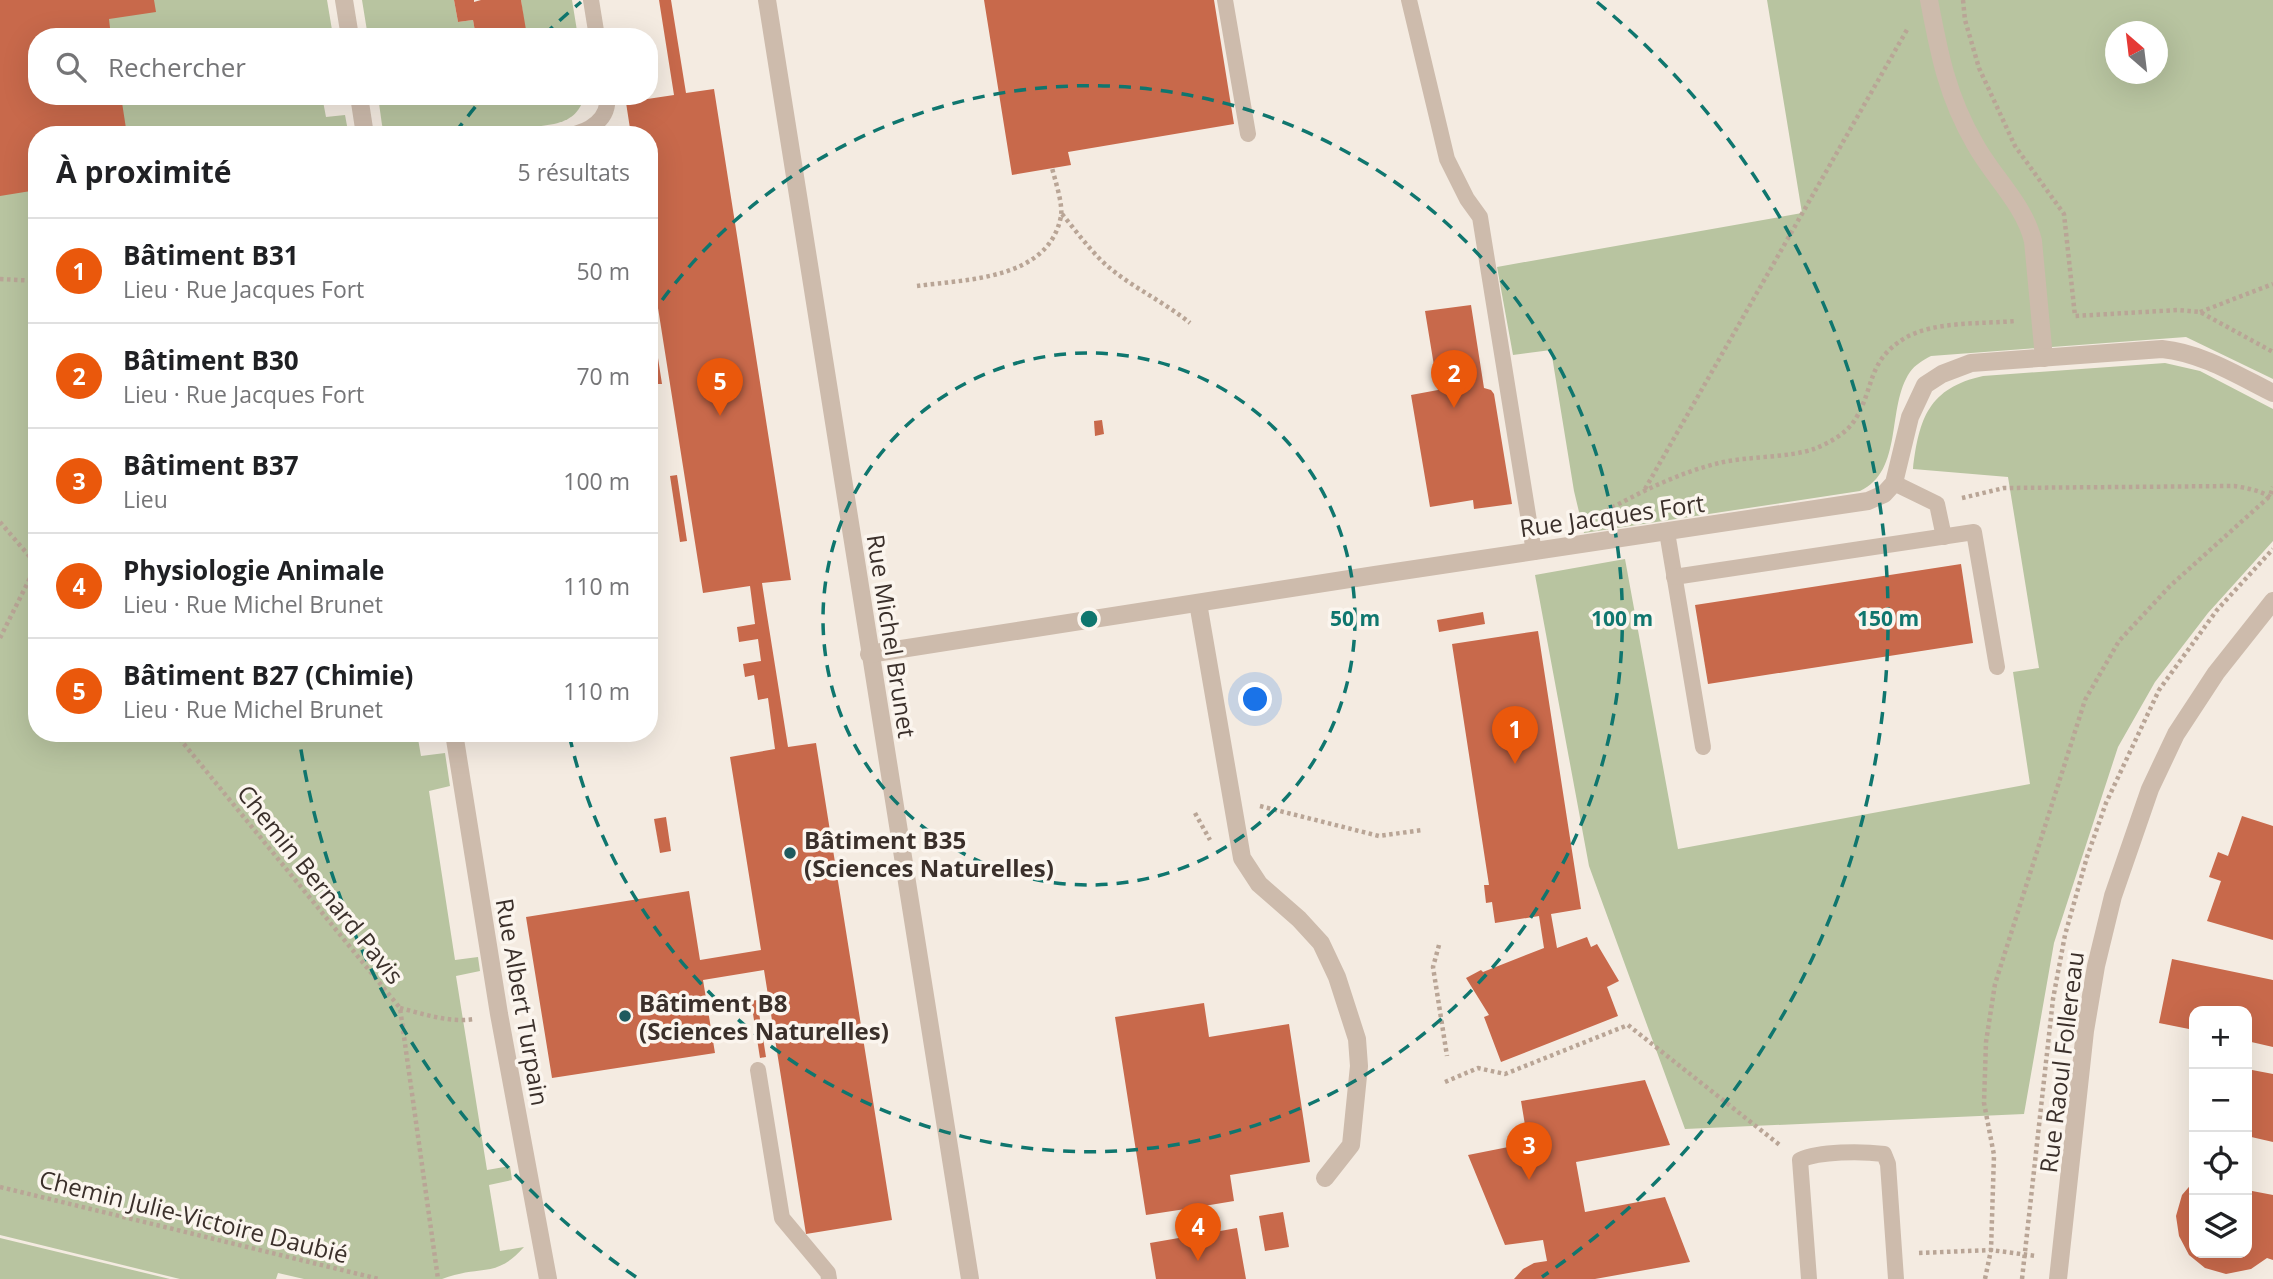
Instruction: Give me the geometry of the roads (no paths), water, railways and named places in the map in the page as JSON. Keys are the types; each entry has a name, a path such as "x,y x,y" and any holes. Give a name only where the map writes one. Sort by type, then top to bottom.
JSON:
{"street":[{"path":"344,0 349,28"},
{"name":"Rue Michel Brunet","path":"767,0 970,1279"},
{"path":"1929,0 1941,65 1958,110 1975,144 2030,227 2044,358"},
{"path":"360,105 364,126"},
{"path":"1894,483 1909,417 1925,385 1942,374 1971,363 2162,349 2182,351 2201,358 2273,393"},
{"name":"Rue Jacques Fort","path":"869,654 1868,501 1884,494 1894,483"},
{"name":"Rue Raoul Follereau","path":"2059,1279 2085,1031 2096,966 2113,897 2150,789 2176,734 2216,673 2273,601"},
{"path":"1198,603 1242,858 1259,884 1299,919 1321,943 1337,977 1357,1038 1359,1066 1351,1145 1325,1178"},
{"name":"Rue Albert Turpain","path":"455,742 499,1014 548,1279"}],"lane":[{"path":"591,0 596,28"},
{"path":"1225,0 1248,134"},
{"path":"1409,0 1447,159 1467,199 1480,217 1534,552"},
{"path":"591,126 603,118 607,105"},
{"path":"1894,483 1937,504 1944,537"},
{"path":"1667,532 1703,747"},
{"path":"1674,578 1974,532 1997,667"},
{"path":"758,1070 782,1218 828,1273 829,1279"},
{"path":"1809,1279 1800,1160 1810,1155 1884,1154 1888,1164 1896,1279"}],"place":[{"name":"Bâtiment B30","path":"1454,408"},
{"name":"Bâtiment B27 (Chimie)","path":"720,416"},
{"name":"Bâtiment B31","path":"1515,764"},
{"name":"Bâtiment B35 (Sciences Naturelles)","path":"790,853"},
{"name":"Bâtiment B8 (Sciences Naturelles)","path":"625,1016"},
{"name":"Bâtiment B37","path":"1529,1180"},
{"name":"Physiologie Animale","path":"1198,1261"}]}
